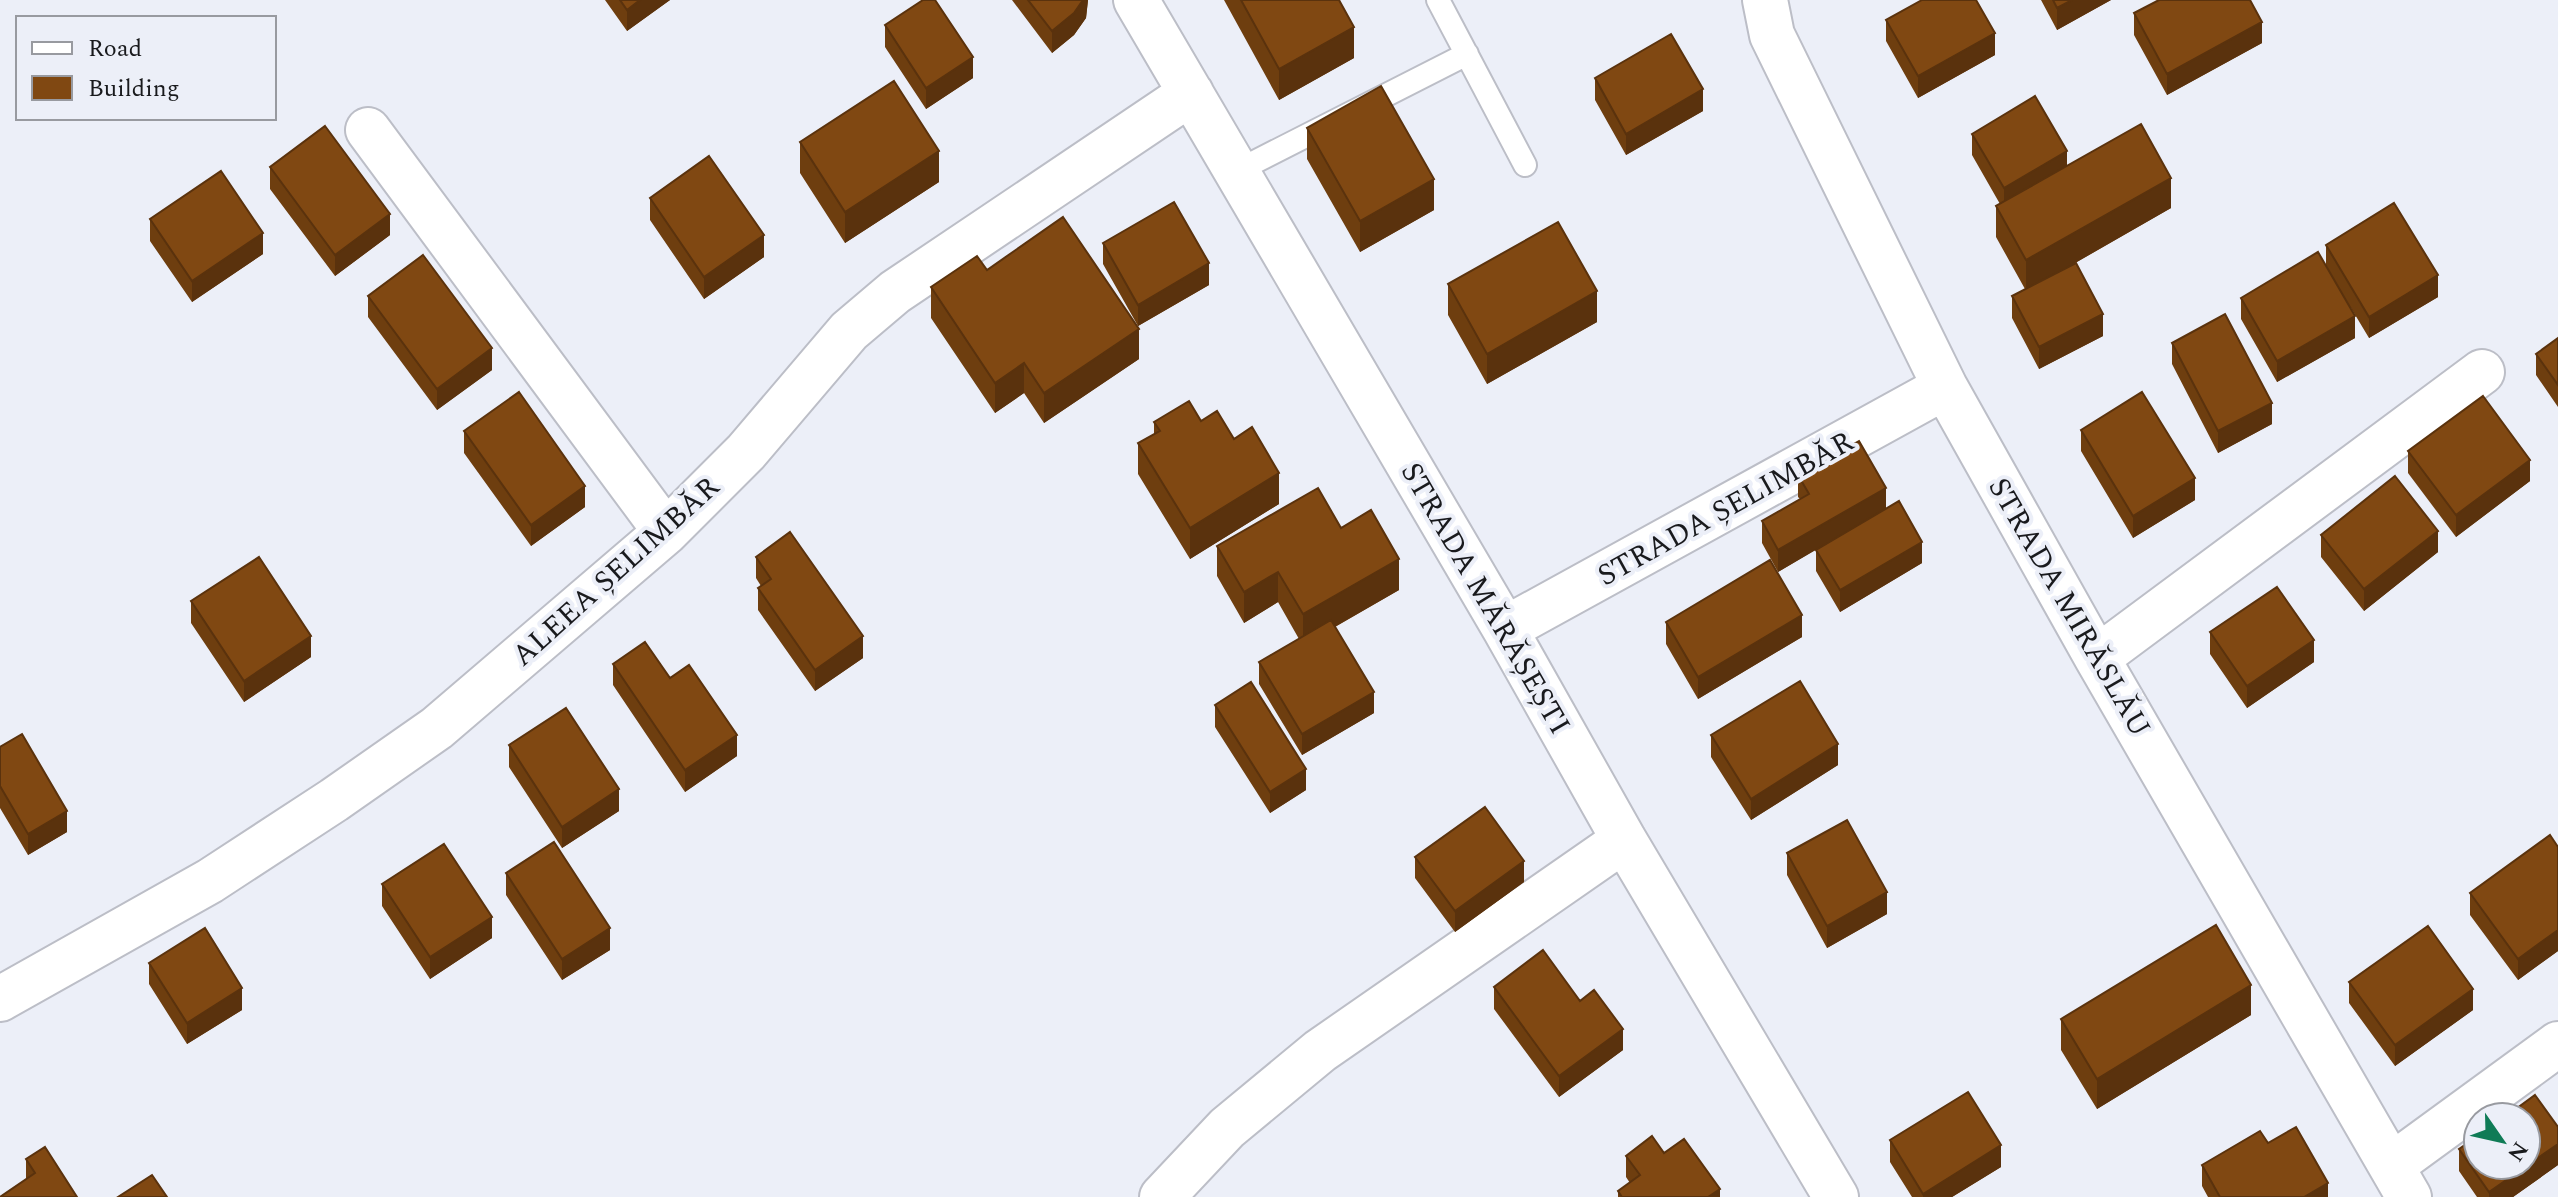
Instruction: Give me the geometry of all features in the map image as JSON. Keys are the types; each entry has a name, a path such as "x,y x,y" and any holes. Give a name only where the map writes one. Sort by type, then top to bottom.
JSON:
{"street":[{"name":"STRADA MĂRĂȘEȘTI","path":"1136,0 1505,629 1624,840 1836,1197"},
{"name":"STRADA MIRĂSLĂU","path":"1765,0 1772,35 1945,387 2097,658 2400,1181"},
{"name":"ALEEA ȘELIMBĂR","path":"0,999 210,881 437,728 666,532 746,452 849,331 895,292 1191,93"},
{"path":"368,130 666,532"},
{"path":"2097,658 2482,372"},
{"name":"STRADA ȘELIMBĂR","path":"1505,629 1945,387"},
{"path":"1162,1197 1227,1128 1320,1051 1624,840"},
{"path":"2400,1181 2558,1044"}],"lane":[{"path":"1438,0 1525,165"},
{"path":"1237,171 1467,54"}],"building":[{"path":"620,0 640,0 627,10"},
{"path":"923,0 935,0 973,57 926,88 885,25"},
{"path":"1028,0 1083,0 1074,13 1052,31"},
{"path":"1241,0 1339,0 1354,27 1279,69"},
{"path":"1922,0 1976,0 1995,33 1918,76 1886,20"},
{"path":"2053,0 2072,0 2057,8"},
{"path":"2159,0 2250,0 2262,22 2167,74 2134,13"},
{"path":"1671,34 1703,89 1626,134 1595,78"},
{"path":"894,81 939,151 845,212 800,142"},
{"path":"1381,86 1434,179 1360,221 1307,128"},
{"path":"2035,96 2067,151 2004,188 1972,134"},
{"path":"2141,124 2171,178 2026,260 1996,206"},
{"path":"325,126 390,214 335,255 270,167"},
{"path":"709,156 764,235 704,277 650,198"},
{"path":"221,171 263,233 192,281 150,219"},
{"path":"1174,202 1209,263 1138,305 1103,243"},
{"path":"2394,203 2438,275 2369,317 2326,245"},
{"path":"1063,217 1139,329 1044,393 1024,363 995,383 931,287 977,256 987,270"},
{"path":"1558,222 1597,291 1487,354 1448,284"},
{"path":"2318,252 2355,316 2277,361 2241,298"},
{"path":"423,255 492,348 437,389 368,296"},
{"path":"2076,263 2103,314 2039,347 2012,296"},
{"path":"2225,314 2272,403 2218,431 2172,343"},
{"path":"2558,338 2558,385 2536,354"},
{"path":"519,392 585,486 531,525 464,431"},
{"path":"2142,392 2195,478 2133,516 2081,430"},
{"path":"2483,396 2530,460 2456,515 2408,451"},
{"path":"1189,401 1201,421 1217,411 1234,439 1252,427 1279,473 1190,528 1138,443 1160,431 1154,422"},
{"path":"1859,441 1886,488 1778,550 1762,521 1809,494 1798,475"},
{"path":"2395,476 2438,531 2364,589 2321,535"},
{"path":"1318,488 1341,528 1371,510 1399,559 1303,614 1278,572 1244,592 1217,546"},
{"path":"1899,501 1922,542 1840,590 1816,550"},
{"path":"790,532 863,636 815,670 758,588 771,579 756,557"},
{"path":"259,557 311,636 244,681 191,601"},
{"path":"1770,560 1802,615 1698,677 1666,622"},
{"path":"2277,587 2314,640 2247,686 2210,632"},
{"path":"1331,620 1374,692 1302,734 1259,662"},
{"path":"645,642 670,678 689,665 737,735 685,770 613,664"},
{"path":"1800,681 1838,744 1751,799 1711,735"},
{"path":"1251,682 1306,769 1270,792 1215,705"},
{"path":"566,708 619,789 562,827 509,745"},
{"path":"22,734 67,811 28,834 0,786 0,747"},
{"path":"1485,807 1524,861 1455,911 1415,857"},
{"path":"1847,820 1887,892 1827,926 1787,853"},
{"path":"2550,835 2558,847 2558,930 2518,959 2470,893"},
{"path":"554,842 610,928 562,959 506,873"},
{"path":"444,844 492,917 430,957 382,884"},
{"path":"2216,925 2251,985 2097,1079 2061,1019"},
{"path":"2428,926 2473,989 2395,1045 2349,982"},
{"path":"205,928 242,988 187,1023 149,963"},
{"path":"1543,950 1580,1001 1594,990 1623,1029 1559,1076 1494,987"},
{"path":"1968,1092 2001,1145 1923,1194 1890,1140"},
{"path":"2542,1105 2558,1127 2558,1144 2542,1155"},
{"path":"2296,1127 2328,1183 2304,1197 2220,1197 2202,1165 2260,1131 2268,1143"},
{"path":"1652,1136 1664,1153 1684,1139 1720,1189 1708,1197 1622,1197 1618,1191 1640,1175 1626,1156"},
{"path":"45,1147 77,1197 0,1197 35,1173 26,1159"},
{"path":"152,1175 167,1197 118,1197"},
{"path":"2481,1181 2505,1181 2489,1192"}]}
